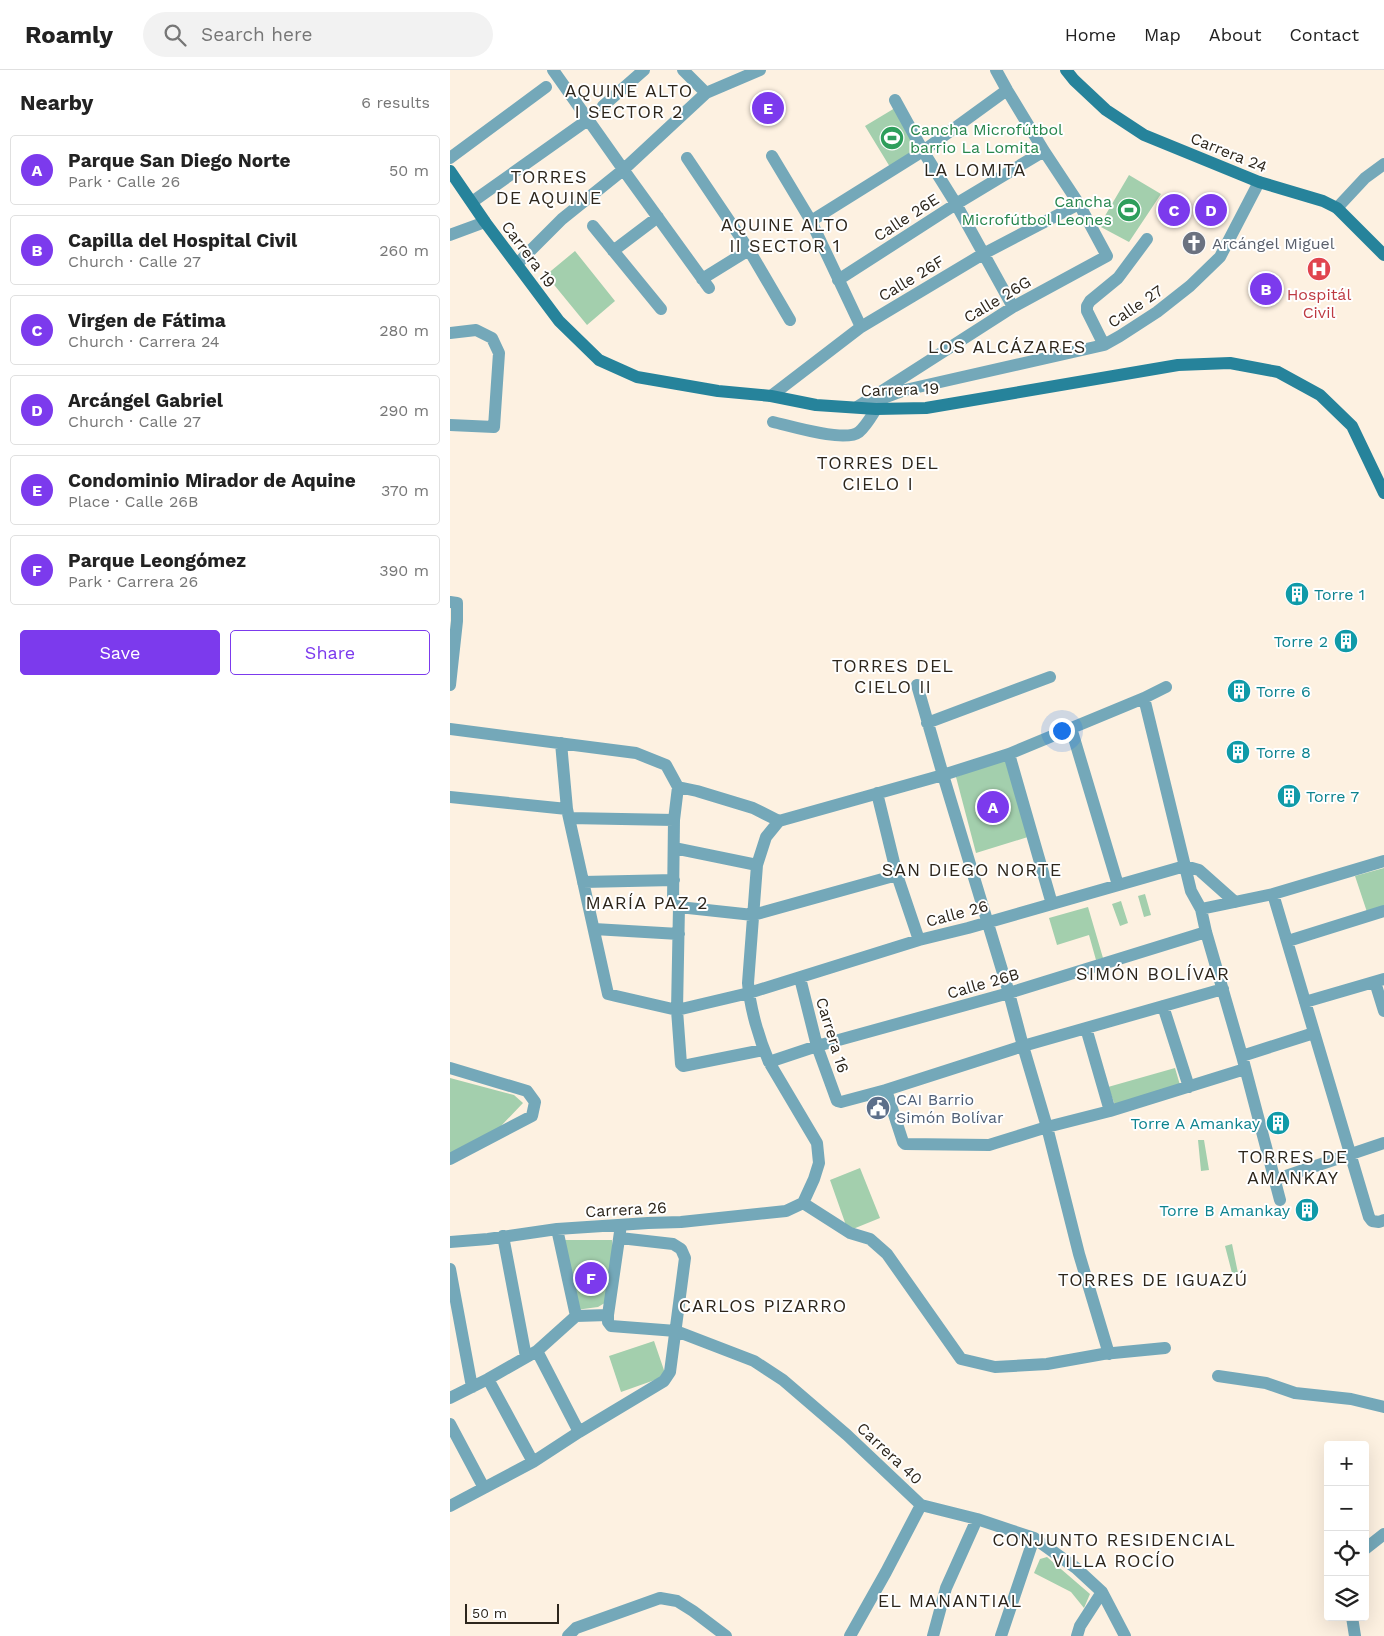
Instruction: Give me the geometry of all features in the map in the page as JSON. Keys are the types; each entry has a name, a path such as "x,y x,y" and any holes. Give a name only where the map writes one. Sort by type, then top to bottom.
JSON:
{"street":[{"path":"553,70 706,283 749,250"},
{"path":"603,106 644,70"},
{"path":"683,70 706,93"},
{"path":"517,264 562,219 623,170 706,93 760,70"},
{"path":"996,70 1044,151 1079,204"},
{"name":"Carrera 24","path":"1066,70 1106,110 1144,135 1259,182 1323,201 1337,208 1384,255"},
{"path":"450,158 546,87"},
{"path":"811,221 923,151 1007,90"},
{"path":"895,100 1013,307"},
{"path":"472,202 588,119"},
{"name":"Calle 26E","path":"838,280 956,204 1044,151"},
{"path":"772,156 811,221 861,327"},
{"path":"686,158 749,250 790,320"},
{"path":"1337,208 1366,178 1384,164"},
{"name":"Carrera 19","path":"450,172 559,320 598,360 637,377 718,391 771,396 816,405 876,409 926,408 1178,365 1230,363 1278,372 1320,395 1352,426 1384,493"},
{"name":"Calle 27","path":"857,407 905,390 1104,345 1157,312 1190,286 1220,257 1259,182"},
{"name":"Calle 26F","path":"771,396 861,327 983,254 1079,204"},
{"name":"Calle 26G","path":"857,407 1013,307 1106,256 1079,204"},
{"path":"613,251 658,217"},
{"path":"450,236 485,222"},
{"path":"593,226 660,309"},
{"path":"1104,345 1087,311 1087,306 1090,301 1118,278 1148,239"},
{"path":"450,333 476,330 492,338 500,353 494,427 450,425"},
{"path":"773,422 838,436 850,436 858,433 876,409"},
{"path":"450,602 457,603 457,621 450,685"},
{"path":"928,723 1050,677"},
{"path":"917,685 1009,993 1047,1127 1079,1254 1109,1354"},
{"path":"1165,1348 1109,1354 1047,1364 995,1367 961,1359 887,1254 870,1239 850,1233 803,1203 819,1163 817,1142 763,1050 748,983 757,865 766,837 779,821 943,775 1009,754 1166,687"},
{"path":"1144,698 1191,891 1201,909 1280,1200"},
{"path":"1072,728 1118,885"},
{"path":"450,729 636,753 666,765 678,787 674,820 674,902 679,907 753,916 897,875"},
{"path":"561,742 568,814 608,994 677,1010"},
{"path":"1009,754 1052,904"},
{"path":"678,787 753,808 779,821"},
{"path":"877,793 897,875 919,940"},
{"path":"450,797 568,814 674,820"},
{"path":"674,848 757,865"},
{"path":"1201,909 1273,894 1384,861"},
{"path":"1185,866 1199,870 1235,902"},
{"name":"Calle 26","path":"677,1010 749,993 919,940 1185,866"},
{"path":"583,882 674,880"},
{"path":"1273,894 1369,1217 1372,1221 1379,1222 1384,1220"},
{"path":"679,907 677,1010 681,1064 683,1066 763,1050"},
{"path":"1288,941 1384,912"},
{"path":"594,930 679,934"},
{"name":"Calle 26B","path":"769,1062 817,1046 1009,993 1206,932"},
{"name":"Carrera 16","path":"800,978 817,1046 837,1101 841,1102 886,1090"},
{"path":"1305,1002 1380,981 1384,1011"},
{"path":"1223,989 1023,1046 886,1090 903,1142 908,1145 989,1145 1047,1127 1110,1111 1245,1069"},
{"path":"1162,1006 1188,1087"},
{"path":"1086,1028 1110,1111"},
{"path":"1242,1056 1314,1033"},
{"path":"450,1068 527,1091 535,1102 532,1116 450,1159"},
{"path":"1274,1180 1384,1143"},
{"name":"Carrera 26","path":"450,1242 557,1229 681,1222 786,1211 803,1203"},
{"path":"609,1320 622,1225"},
{"path":"450,1398 531,1354 576,1316 557,1229"},
{"path":"503,1236 531,1354 579,1432"},
{"path":"450,1506 533,1462 664,1381 670,1372 685,1258 681,1249 673,1244 620,1238"},
{"path":"450,1269 472,1387"},
{"name":"Carrera 40","path":"576,1316 676,1331 754,1361 783,1380 847,1435 921,1505 977,1519 1034,1538 1076,1568 1102,1592 1125,1636"},
{"path":"1218,1376 1266,1384 1295,1393 1351,1399 1384,1407"},
{"path":"488,1379 533,1462"},
{"path":"450,1424 484,1488"},
{"path":"850,1636 890,1566 921,1505"},
{"path":"933,1636 946,1588 977,1519"},
{"path":"1369,1546 1384,1534"},
{"path":"1002,1636 1034,1538"},
{"path":"1077,1636 1080,1626 1102,1592"},
{"path":"568,1636 576,1628 660,1598 677,1601 726,1636"},
{"path":"1353,1621 1355,1636"}],"green space":[{"name":"Cancha Microfútbol barrio La Lomita","path":"895,108 919,150 890,167 865,126"},
{"name":"Cancha Microfútbol Leones","path":"1129,175 1161,194 1129,242 1099,226"},
{"path":"575,251 615,301 587,325 546,275"},
{"path":"1008,756 1031,836 976,853 956,777"},
{"path":"1384,868 1384,909 1367,912 1355,876"},
{"path":"1145,894 1151,915 1144,917 1138,896"},
{"path":"1121,901 1128,923 1120,926 1112,904"},
{"path":"1088,907 1103,958 1096,960 1089,935 1057,945 1049,918"},
{"path":"1175,1068 1180,1085 1115,1105 1108,1087"},
{"path":"450,1078 514,1095 523,1103 500,1127 450,1153"},
{"path":"1198,1140 1204,1140 1209,1170 1201,1171"},
{"path":"860,1168 880,1218 848,1231 830,1180"},
{"path":"564,1240 612,1240 613,1255 608,1301 598,1307 576,1310"},
{"path":"1232,1244 1238,1273 1232,1273 1225,1246"},
{"path":"654,1341 666,1376 621,1392 609,1356"},
{"path":"1047,1557 1090,1594 1084,1608 1071,1592 1034,1573 1040,1559"}],"place":[{"name":"Condominio Mirador de Aquine","path":"768,108"},
{"name":"Cancha Microfútbol barrio La Lomita","path":"892,138"},
{"name":"Cancha Microfútbol Leones","path":"1129,210"},
{"name":"Virgen de Fátima","path":"1174,210"},
{"name":"Arcángel Gabriel","path":"1211,210"},
{"name":"Arcángel Miguel","path":"1194,243"},
{"name":"Hospitál Civil","path":"1319,269"},
{"name":"Capilla del Hospital Civil","path":"1266,289"},
{"name":"Torre 1","path":"1297,594"},
{"name":"Torre 2","path":"1346,641"},
{"name":"Torre 6","path":"1239,691"},
{"name":"Torre 8","path":"1238,752"},
{"name":"Torre 7","path":"1289,796"},
{"name":"Parque San Diego Norte","path":"993,807"},
{"name":"CAI Barrio Simón Bolívar","path":"878,1108"},
{"name":"Torre A Amankay","path":"1278,1123"},
{"name":"Torre B Amankay","path":"1307,1210"},
{"name":"Parque Leongómez","path":"591,1278"}],"district":[{"name":"AQUINE ALTO I SECTOR 2","path":"629,101"},
{"name":"LA LOMITA","path":"975,170"},
{"name":"TORRES DE AQUINE","path":"549,187"},
{"name":"AQUINE ALTO II SECTOR 1","path":"785,235"},
{"name":"LOS ALCÁZARES","path":"1007,347"},
{"name":"TORRES DEL CIELO I","path":"878,473"},
{"name":"TORRES DEL CIELO II","path":"893,676"},
{"name":"SAN DIEGO NORTE","path":"972,870"},
{"name":"MARÍA PAZ 2","path":"647,903"},
{"name":"SIMÓN BOLÍVAR","path":"1153,974"},
{"name":"TORRES DE AMANKAY","path":"1293,1167"},
{"name":"TORRES DE IGUAZÚ","path":"1153,1280"},
{"name":"CARLOS PIZARRO","path":"763,1306"},
{"name":"CONJUNTO RESIDENCIAL VILLA ROCÍO","path":"1114,1550"},
{"name":"EL MANANTIAL","path":"950,1601"}]}
